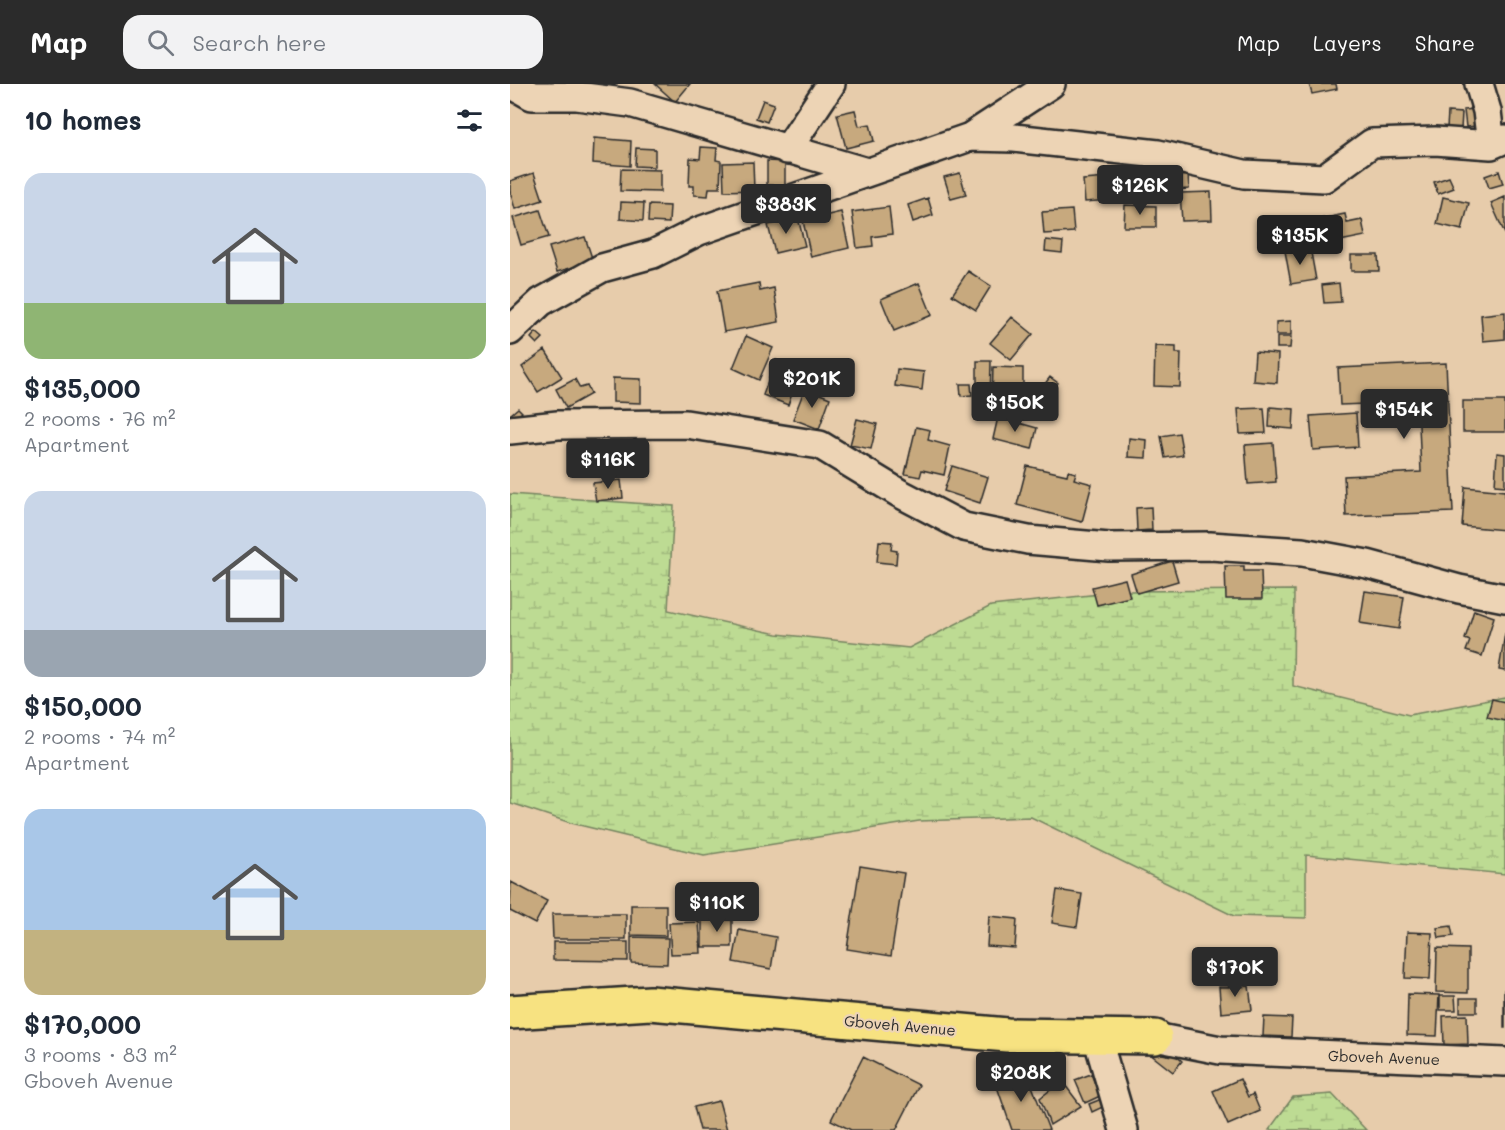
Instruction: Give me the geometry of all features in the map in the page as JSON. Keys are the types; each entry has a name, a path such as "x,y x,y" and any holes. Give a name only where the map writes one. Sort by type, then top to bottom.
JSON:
{"main road":[{"name":"Gboveh Avenue","path":"510,1012 650,1003 1006,1035 1155,1037"}],"street":[{"path":"511,84 532,96 577,96 630,104 867,172"},
{"path":"787,150 831,84"},
{"path":"510,331 541,302 602,268 653,254 699,231 970,137 1051,84"},
{"path":"970,137 1014,138 1158,154 1244,174 1324,178 1372,143 1498,142 1479,84"},
{"path":"510,429 558,425 686,424 820,445 899,493 964,527 1028,540 1109,547 1210,546 1302,552 1367,564 1459,589 1505,598"},
{"path":"1097,1037 1124,1130"},
{"name":"Gboveh Avenue","path":"1155,1037 1220,1050 1505,1062"}],"green space":[{"path":"510,494 674,506 668,610 777,634 909,648 991,606 1126,591 1294,590 1293,686 1409,715 1505,697 1505,874 1306,855 1306,918 1234,916 1031,817 919,821 704,855 571,823 510,803"},
{"path":"1332,1094 1366,1130 1269,1130 1293,1097"}],"building":[{"path":"588,84 615,84 614,88 601,85 600,91"},
{"path":"655,84 690,84 675,102"},
{"path":"1309,84 1336,84 1337,89 1312,94"},
{"path":"763,100 774,104 767,122 756,118"},
{"path":"1476,109 1477,126 1466,127 1464,110"},
{"path":"855,110 859,126 870,124 874,141 846,148 837,114"},
{"path":"1448,112 1462,113 1461,129 1447,128"},
{"path":"594,138 631,141 630,166 593,163"},
{"path":"701,147 717,148 716,160 721,161 720,188 709,188 708,196 694,195 694,186 689,186 690,158 700,159"},
{"path":"636,148 655,149 655,167 635,166"},
{"path":"767,161 785,162 785,186 767,185"},
{"path":"753,162 754,190 724,191 723,163"},
{"path":"621,169 660,170 660,192 620,191"},
{"path":"1499,171 1503,184 1489,188 1485,176"},
{"path":"534,173 543,200 515,209 510,181"},
{"path":"960,173 966,195 951,199 944,177"},
{"path":"1188,175 1189,189 1172,190 1171,177"},
{"path":"1449,177 1454,188 1438,194 1434,182"},
{"path":"1108,178 1110,200 1085,202 1083,180"},
{"path":"1211,192 1212,220 1182,221 1180,193"},
{"path":"1443,197 1469,203 1462,230 1437,224"},
{"path":"1505,197 1505,234 1491,203"},
{"path":"928,198 933,215 913,222 908,205"},
{"path":"621,202 644,203 643,221 620,219"},
{"path":"649,205 670,206 669,223 648,222"},
{"path":"1125,205 1156,206 1156,227 1124,227"},
{"path":"889,207 892,234 872,237 873,246 857,248 852,212"},
{"path":"540,210 549,237 521,245 513,218"},
{"path":"1072,210 1074,232 1044,234 1042,212"},
{"path":"841,212 849,248 811,257 803,221"},
{"path":"1345,214 1347,223 1362,220 1365,236 1325,244 1320,219"},
{"path":"798,218 805,246 775,253 768,225"},
{"path":"1296,221 1296,232 1286,232 1287,246 1259,248 1258,223"},
{"path":"585,237 593,261 557,272 549,247"},
{"path":"1046,240 1063,242 1062,253 1045,251"},
{"path":"1310,247 1316,280 1291,284 1285,251"},
{"path":"1351,255 1378,255 1379,271 1351,271"},
{"path":"968,271 991,286 976,310 952,295"},
{"path":"759,283 760,291 774,288 779,322 724,332 717,291"},
{"path":"919,283 932,315 894,331 881,299"},
{"path":"1339,283 1341,302 1324,303 1322,285"},
{"path":"1505,312 1505,339 1483,341 1481,315"},
{"path":"1012,317 1033,334 1011,360 990,343"},
{"path":"1291,321 1291,335 1276,335 1276,322"},
{"path":"536,332 543,338 537,344 531,338"},
{"path":"746,336 773,348 759,380 733,368"},
{"path":"1277,337 1291,337 1290,348 1277,348"},
{"path":"1155,346 1176,347 1176,353 1181,353 1180,387 1154,386"},
{"path":"545,350 562,377 538,392 522,367"},
{"path":"1255,352 1278,354 1277,383 1253,381"},
{"path":"776,360 801,369 788,405 763,395"},
{"path":"977,361 991,361 990,401 977,401"},
{"path":"1446,363 1453,512 1346,516 1344,476 1421,472 1418,402 1340,405 1338,368"},
{"path":"993,367 1023,368 1023,404 992,403"},
{"path":"897,369 924,372 922,390 895,386"},
{"path":"1050,377 1058,383 1052,391 1044,385"},
{"path":"613,378 641,379 641,403 613,402"},
{"path":"575,379 580,388 587,386 591,394 566,408 556,389"},
{"path":"960,384 971,384 972,395 961,396"},
{"path":"805,388 830,398 819,429 793,419"},
{"path":"1463,401 1505,401 1505,432 1463,432"},
{"path":"1270,407 1294,409 1293,429 1269,427"},
{"path":"518,408 522,412 515,418 511,414"},
{"path":"1264,408 1266,433 1240,434 1238,409"},
{"path":"1356,413 1358,447 1313,450 1310,416"},
{"path":"998,417 1037,428 1032,449 993,439"},
{"path":"857,419 877,424 871,449 850,445"},
{"path":"916,427 930,430 928,440 950,446 944,475 922,470 920,477 905,474"},
{"path":"1179,433 1183,455 1165,458 1161,436"},
{"path":"1129,438 1147,440 1146,458 1128,457"},
{"path":"1273,443 1276,482 1248,484 1245,445"},
{"path":"1497,453 1505,454 1505,486 1495,485"},
{"path":"952,466 988,477 980,503 944,491"},
{"path":"1027,466 1067,475 1068,471 1076,473 1074,479 1092,484 1082,522 1017,505"},
{"path":"621,480 623,498 596,501 593,483"},
{"path":"1465,487 1505,491 1505,530 1462,526"},
{"path":"1151,507 1152,530 1137,531 1136,508"},
{"path":"879,541 892,542 891,550 897,551 896,564 877,562"},
{"path":"1172,561 1178,581 1137,593 1131,574"},
{"path":"1225,566 1244,566 1244,571 1261,571 1262,599 1226,599"},
{"path":"1125,579 1130,597 1097,605 1092,587"},
{"path":"1365,591 1404,597 1399,629 1360,623"},
{"path":"1474,610 1494,617 1482,656 1466,651 1470,641 1465,639"},
{"path":"1505,633 1505,671 1499,670"},
{"path":"1492,699 1505,702 1505,721 1487,717"},
{"path":"860,866 904,873 891,956 847,949"},
{"path":"511,882 547,901 535,924 510,911"},
{"path":"1057,890 1082,894 1077,927 1052,923"},
{"path":"631,905 666,905 666,936 631,935"},
{"path":"552,914 626,914 626,939 553,939"},
{"path":"989,916 1017,919 1015,948 987,946"},
{"path":"702,919 732,920 732,947 702,947"},
{"path":"699,922 701,953 671,954 669,923"},
{"path":"1451,926 1453,936 1439,938 1437,928"},
{"path":"739,930 776,937 771,969 733,962"},
{"path":"1407,932 1432,933 1430,979 1405,978"},
{"path":"631,937 668,938 667,964 631,963"},
{"path":"553,942 628,942 628,961 553,960"},
{"path":"1437,948 1468,949 1468,993 1436,992"},
{"path":"1238,981 1239,987 1249,986 1252,1010 1221,1013 1219,987 1229,987 1229,982"},
{"path":"1505,990 1505,1028 1504,1028"},
{"path":"1408,994 1439,995 1437,1036 1407,1035"},
{"path":"1440,996 1455,996 1456,1010 1440,1010"},
{"path":"1460,998 1477,998 1477,1012 1460,1012"},
{"path":"1467,1015 1468,1044 1444,1045 1443,1016"},
{"path":"1264,1017 1292,1018 1291,1037 1263,1036"},
{"path":"1160,1042 1182,1061 1173,1072 1150,1054"},
{"path":"1001,1055 1002,1066 981,1067 980,1056"},
{"path":"863,1057 919,1085 896,1130 851,1130 831,1120"},
{"path":"1055,1059 1058,1071 1047,1074 1043,1062"},
{"path":"1009,1072 1012,1078 1027,1073 1049,1130 1012,1130 994,1078"},
{"path":"1091,1074 1100,1096 1085,1103 1075,1080"},
{"path":"1240,1079 1248,1097 1253,1094 1260,1111 1228,1125 1213,1091"},
{"path":"1062,1081 1081,1106 1050,1125 1040,1098"},
{"path":"1104,1098 1107,1105 1092,1112 1089,1104"},
{"path":"719,1101 727,1130 700,1130 694,1107"}]}
